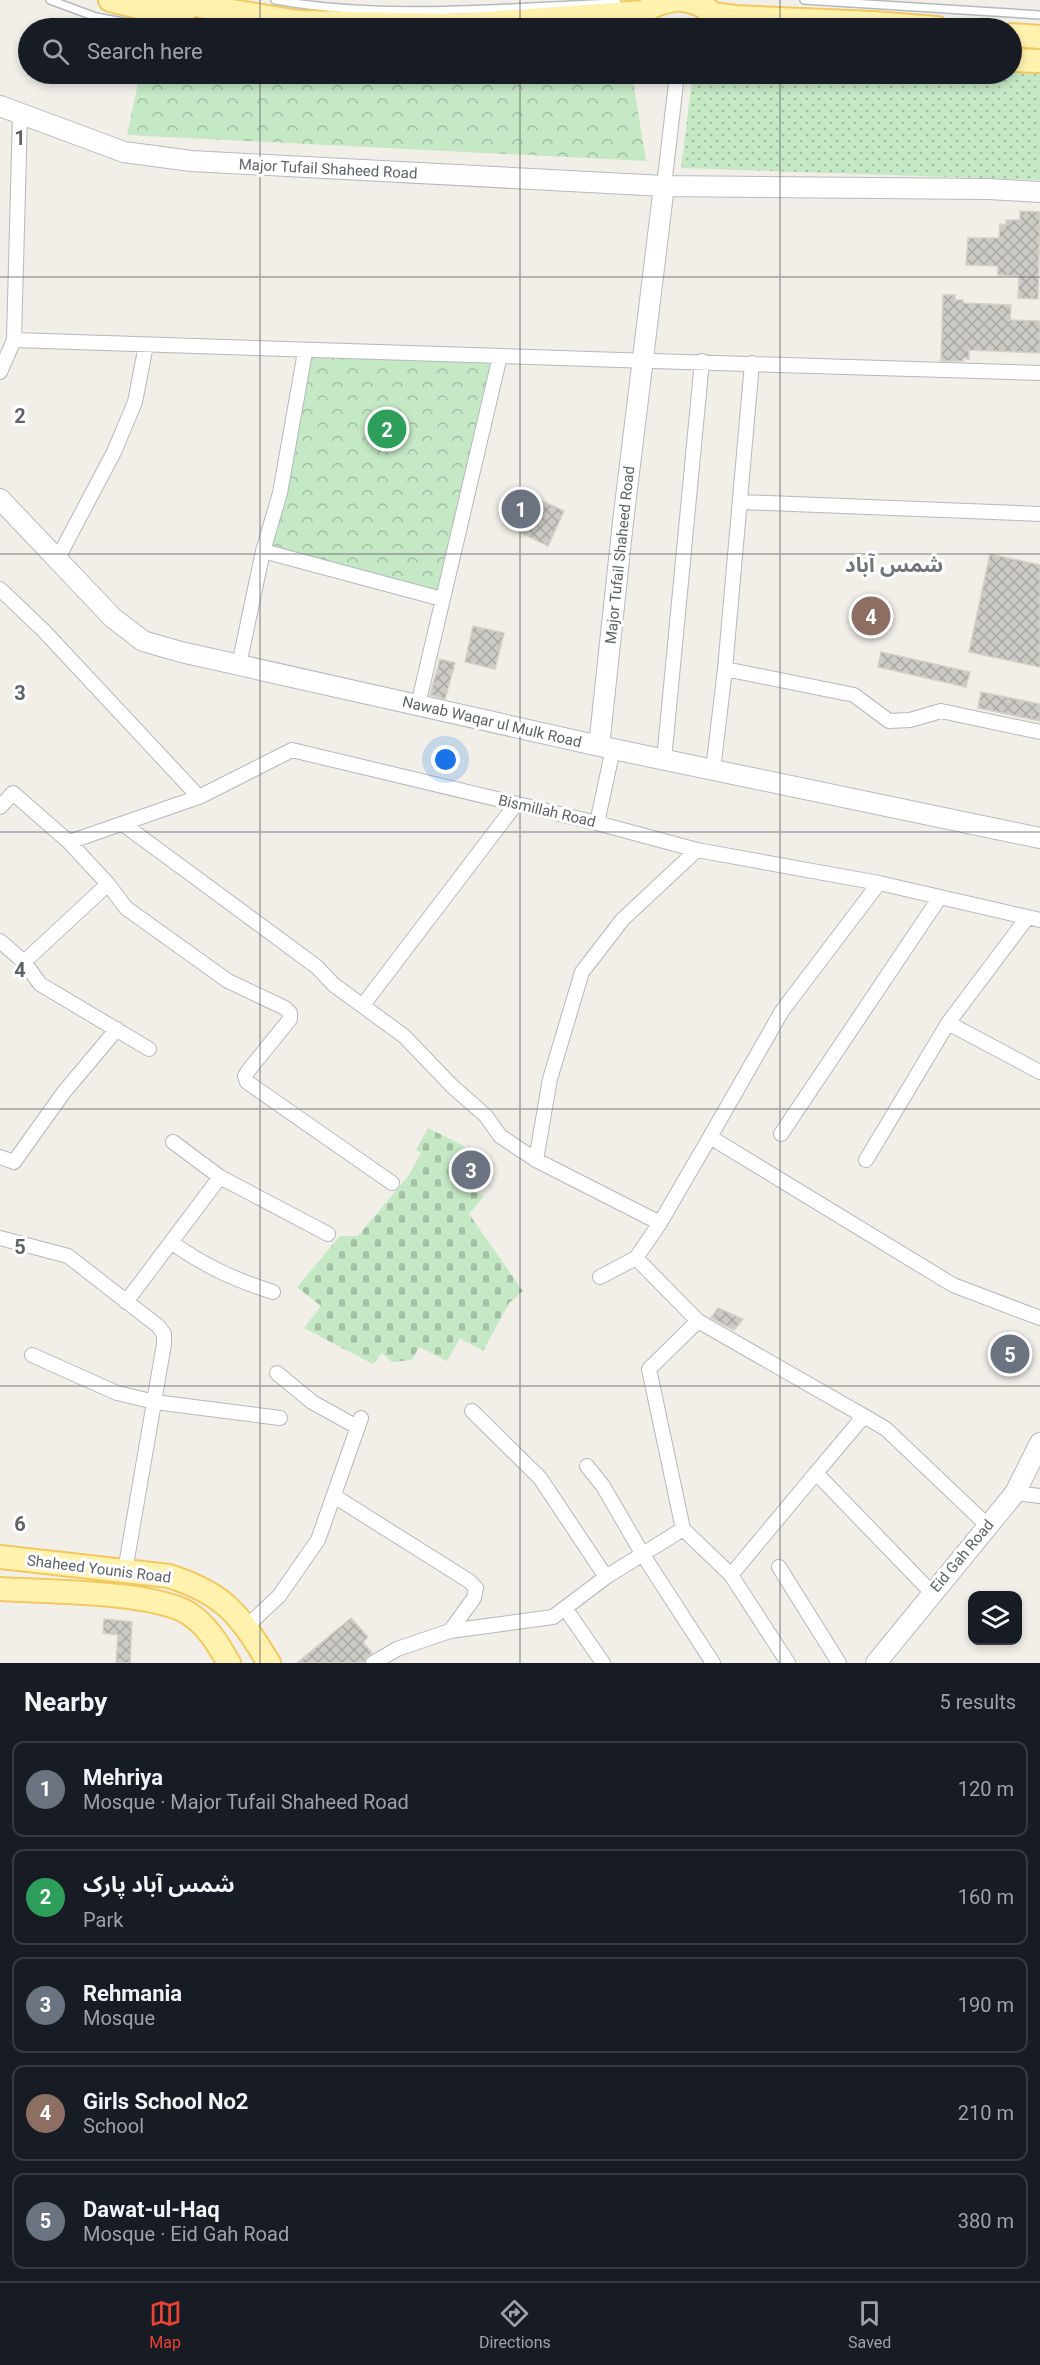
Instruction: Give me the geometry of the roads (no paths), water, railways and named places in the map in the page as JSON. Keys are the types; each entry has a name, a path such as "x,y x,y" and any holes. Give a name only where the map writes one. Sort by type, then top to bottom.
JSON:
{"main road":[{"path":"110,0 184,18"},
{"path":"164,0 274,18"},
{"path":"548,18 694,6 736,17 751,18"},
{"path":"1022,36 1040,37"},
{"path":"1022,60 1040,61"},
{"name":"Shaheed Younis Road","path":"0,1557 169,1576 194,1584 215,1595 246,1627 269,1663"},
{"name":"Shaheed Younis Road","path":"0,1589 102,1595 170,1605 188,1614 204,1626 217,1641 229,1663"}],"street":[{"path":"664,186 676,84"},
{"name":"Major Tufail Shaheed Road","path":"0,106 124,152 191,161 664,186 989,189 1040,192"},
{"path":"0,372 14,340 20,114"},
{"name":"Major Tufail Shaheed Road","path":"606,747 643,360 664,186"},
{"path":"14,340 304,352 702,361 1040,373"},
{"path":"58,558 114,452 135,402 146,345"},
{"path":"239,665 263,551 280,493 304,352"},
{"path":"418,705 500,356"},
{"path":"664,760 702,361"},
{"path":"713,770 725,669 752,363"},
{"name":"Nawab Waqar ul Mulk Road","path":"0,499 113,618 142,641 239,665 664,760 1040,838"},
{"path":"741,502 1040,514"},
{"path":"263,551 442,599"},
{"path":"0,589 44,632 199,797"},
{"path":"725,669 854,695 889,721 910,720 941,711 1040,732"},
{"path":"597,823 606,747"},
{"name":"Bismillah Road","path":"69,842 199,797 292,750 597,823 697,850 879,883 1033,919"},
{"path":"0,807 13,793 69,842 108,884 126,908 228,981 291,1013 290,1019 248,1071 245,1076 247,1082 392,1184"},
{"path":"363,1005 516,804"},
{"path":"123,824 317,967 333,986 405,1036 452,1086 486,1116 501,1136 536,1160 660,1223"},
{"path":"536,1160 550,1079 582,972 623,919 697,850"},
{"path":"600,1277 636,1258 660,1223 782,1011 879,883"},
{"path":"24,962 108,884"},
{"path":"780,1134 940,897"},
{"path":"866,1160 948,1023 1033,919"},
{"path":"0,941 24,962 40,984 149,1049"},
{"path":"948,1023 1040,1072"},
{"path":"0,1157 14,1162 64,1092 117,1029"},
{"path":"710,1137 953,1285 1040,1318"},
{"path":"173,1142 220,1177 328,1234"},
{"path":"126,1302 220,1177"},
{"path":"0,1238 68,1256 158,1326 164,1334 165,1344 126,1571"},
{"path":"172,1243 195,1259 234,1280 273,1292"},
{"path":"636,1258 698,1321 886,1429 987,1525"},
{"path":"698,1321 649,1369 683,1529 731,1575 788,1663"},
{"path":"32,1355 117,1393 155,1402 280,1418"},
{"path":"246,1627 279,1596 318,1540 359,1422 312,1402 277,1373"},
{"path":"472,1411 540,1478 606,1577"},
{"path":"731,1575 864,1416"},
{"name":"Eid Gah Road","path":"876,1663 1015,1493 1040,1443"},
{"path":"587,1466 603,1486 643,1555 713,1663"},
{"path":"816,1473 932,1593"},
{"path":"1015,1493 1040,1496"},
{"path":"334,1496 469,1581 476,1588 474,1598 450,1631"},
{"path":"373,1663 397,1648 450,1631 553,1617 606,1577 683,1529"},
{"path":"779,1567 839,1663"},
{"path":"565,1608 603,1663"}],"lane":[{"path":"50,0 101,18"},
{"path":"275,0 304,5 413,11 638,11"},
{"path":"804,0 1040,15"}],"place":[{"name":"شمس آباد پارک","path":"387,429"},
{"name":"Mehriya","path":"521,509"},
{"name":"Girls School No2","path":"871,616"},
{"name":"Rehmania","path":"471,1170"},
{"name":"Dawat-ul-Haq","path":"1010,1354"}],"district":[{"name":"شمس آباد","path":"894,565"}]}
